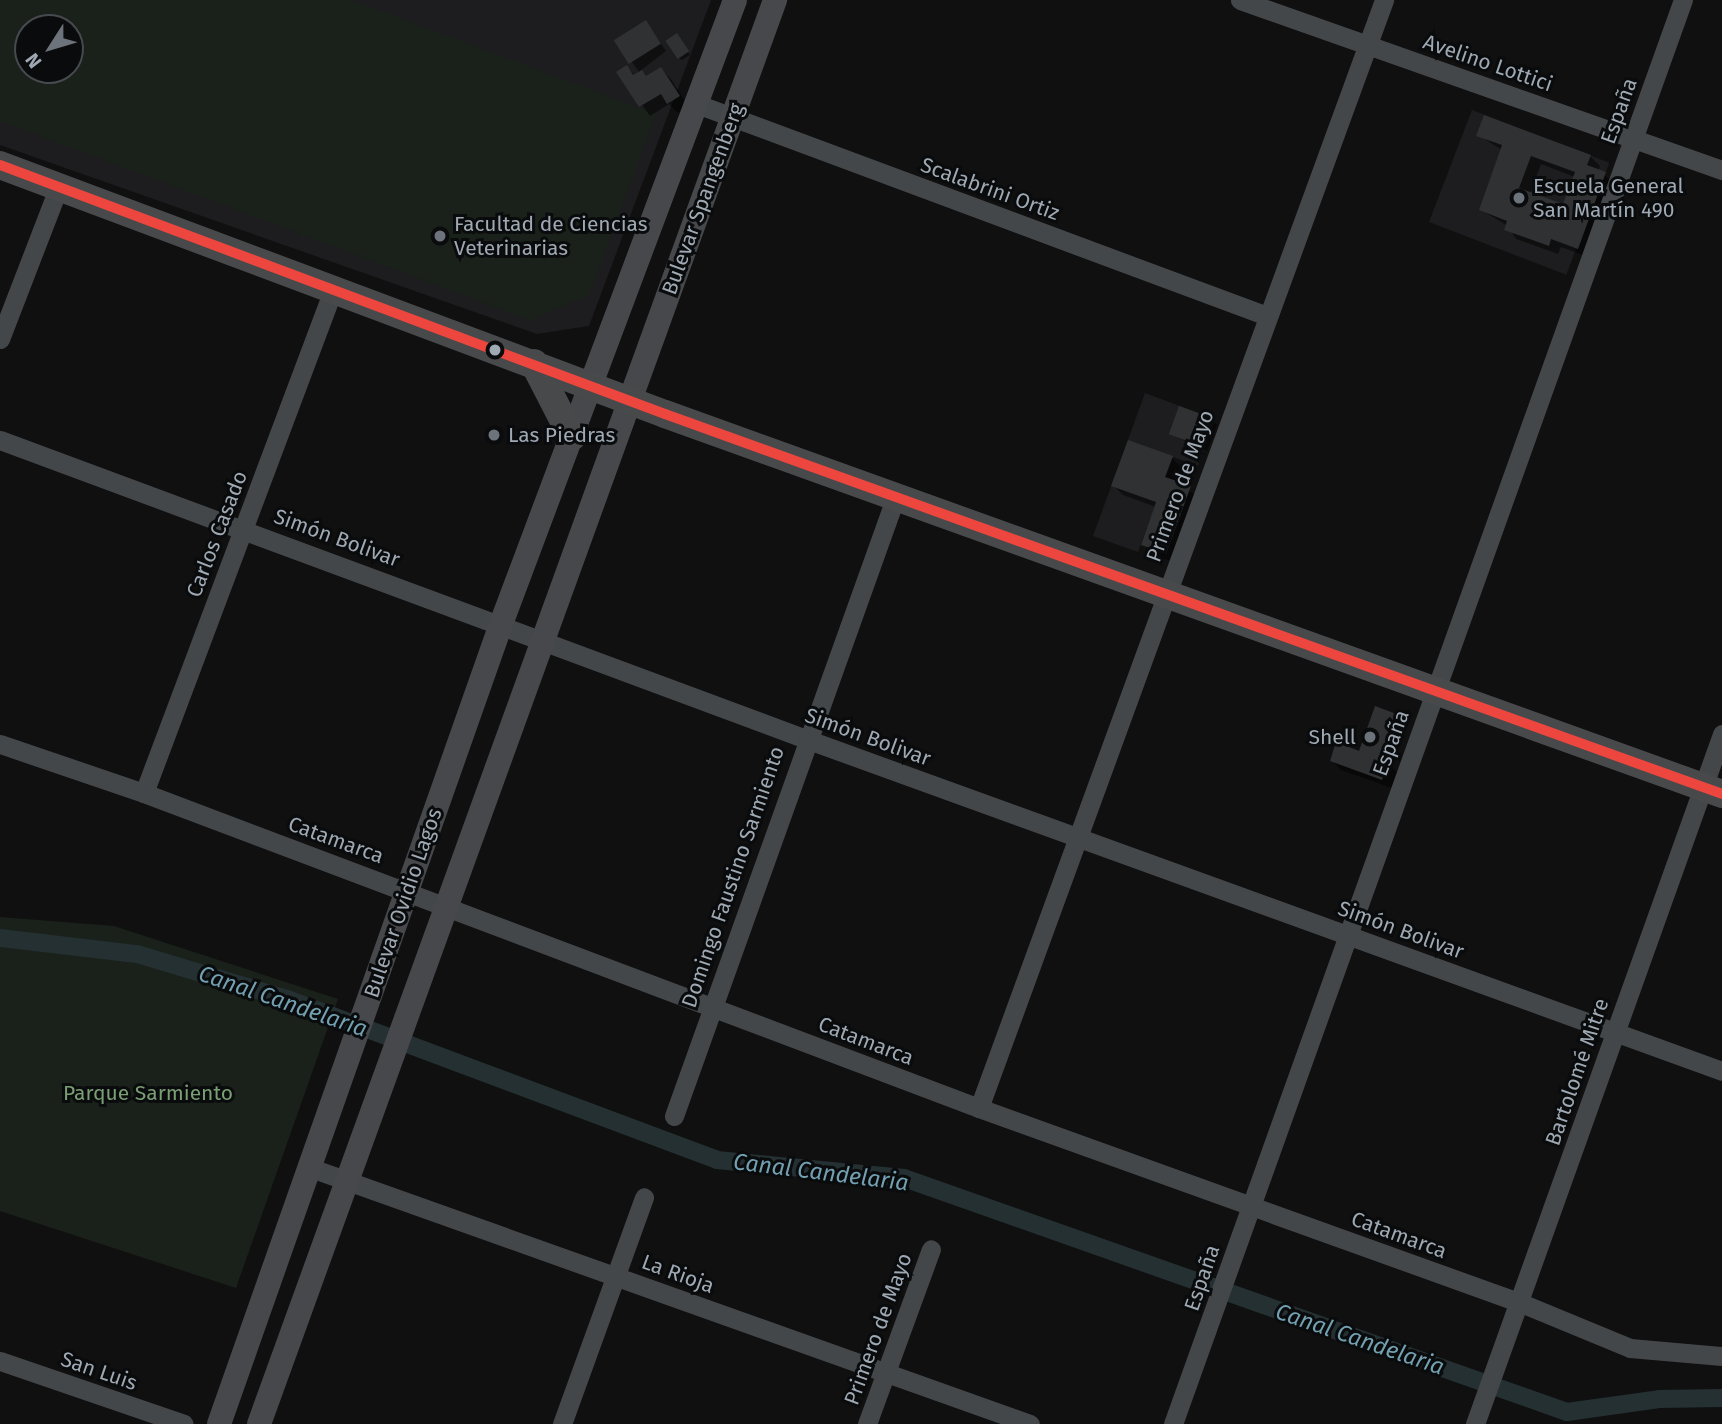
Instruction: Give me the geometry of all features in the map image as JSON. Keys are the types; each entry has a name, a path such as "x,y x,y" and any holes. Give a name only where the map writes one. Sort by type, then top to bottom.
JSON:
{"highway":[{"path":"0,165 630,399 1713,790"},
{"path":"534,363 572,437"}],"main road":[{"name":"Bulevar Spangenberg","path":"591,384 735,0"},
{"name":"Bulevar Spangenberg","path":"630,399 775,0"},
{"name":"Bulevar Ovidio Lagos","path":"219,1424 312,1168 501,624 591,384"},
{"name":"Bulevar Ovidio Lagos","path":"259,1424 630,399"}],"street":[{"name":"Avelino Lottici","path":"1240,0 1722,170"},
{"name":"Primero de Mayo","path":"979,1108 1165,593 1384,0"},
{"name":"España","path":"1173,1424 1346,934 1683,0"},
{"name":"Scalabrini Ortiz","path":"697,104 1267,316"},
{"path":"0,339 60,187"},
{"name":"Carlos Casado","path":"144,793 333,290"},
{"name":"Simón Bolivar","path":"0,440 244,527 806,739 1722,1071"},
{"name":"Domingo Faustino Sarmiento","path":"674,1116 806,739 896,495"},
{"name":"Bartolomé Mitre","path":"1475,1424 1521,1303 1615,1032 1713,790 1722,734"},
{"name":"Catamarca","path":"0,744 144,793 979,1108 1521,1303 1630,1348 1722,1356"},
{"name":"La Rioja","path":"312,1168 1030,1424"},
{"path":"562,1424 644,1197"},
{"name":"Primero de Mayo","path":"867,1424 931,1249"},
{"name":"San Luis","path":"0,1361 184,1424"}],"shaded area":[{"name":"Facultad de Ciencias Veterinarias","path":"0,0 711,0 589,326 537,334 0,145"},
{"name":"Escuela General San Martín 490","path":"1472,110 1609,163 1566,275 1429,222"},
{"path":"1145,393 1215,419 1198,466 1173,457 1138,552 1093,536"}],"green space":[{"name":"Facultad de Ciencias Veterinarias","path":"0,0 352,0 656,114 589,295 530,320 0,121"},
{"name":"Parque Sarmiento","path":"0,917 114,926 338,999 236,1288 0,1211"}],"building":[{"path":"646,20 661,44 629,64 614,40"},
{"path":"677,33 689,51 678,59 665,41"},
{"path":"627,65 633,75 642,70 646,76 661,67 680,96 667,104 661,94 639,107 616,72"},
{"path":"1484,115 1591,155 1587,165 1606,172 1578,249 1551,239 1549,246 1504,230 1507,221 1479,210 1502,145 1476,136","holes":["1531,156 1575,172 1563,204 1519,188"]},
{"path":"1179,406 1212,418 1202,446 1169,434"},
{"path":"1128,440 1173,456 1165,477 1191,486 1166,554 1141,545 1156,502 1111,486"},
{"path":"1375,706 1399,715 1384,759 1389,761 1382,780 1330,761 1336,742 1359,751"}],"waterway":[{"name":"Canal Candelaria","path":"0,938 137,954 287,999 717,1160 904,1178 1567,1412 1659,1399 1722,1398"}],"transit line":[{"path":"0,165 665,414 1722,794"}],"place":[{"name":"Escuela General San Martín 490","path":"1519,198"},
{"name":"Facultad de Ciencias Veterinarias","path":"440,236"},
{"name":"Las Piedras","path":"494,435"},
{"name":"Shell","path":"1370,737"}]}
